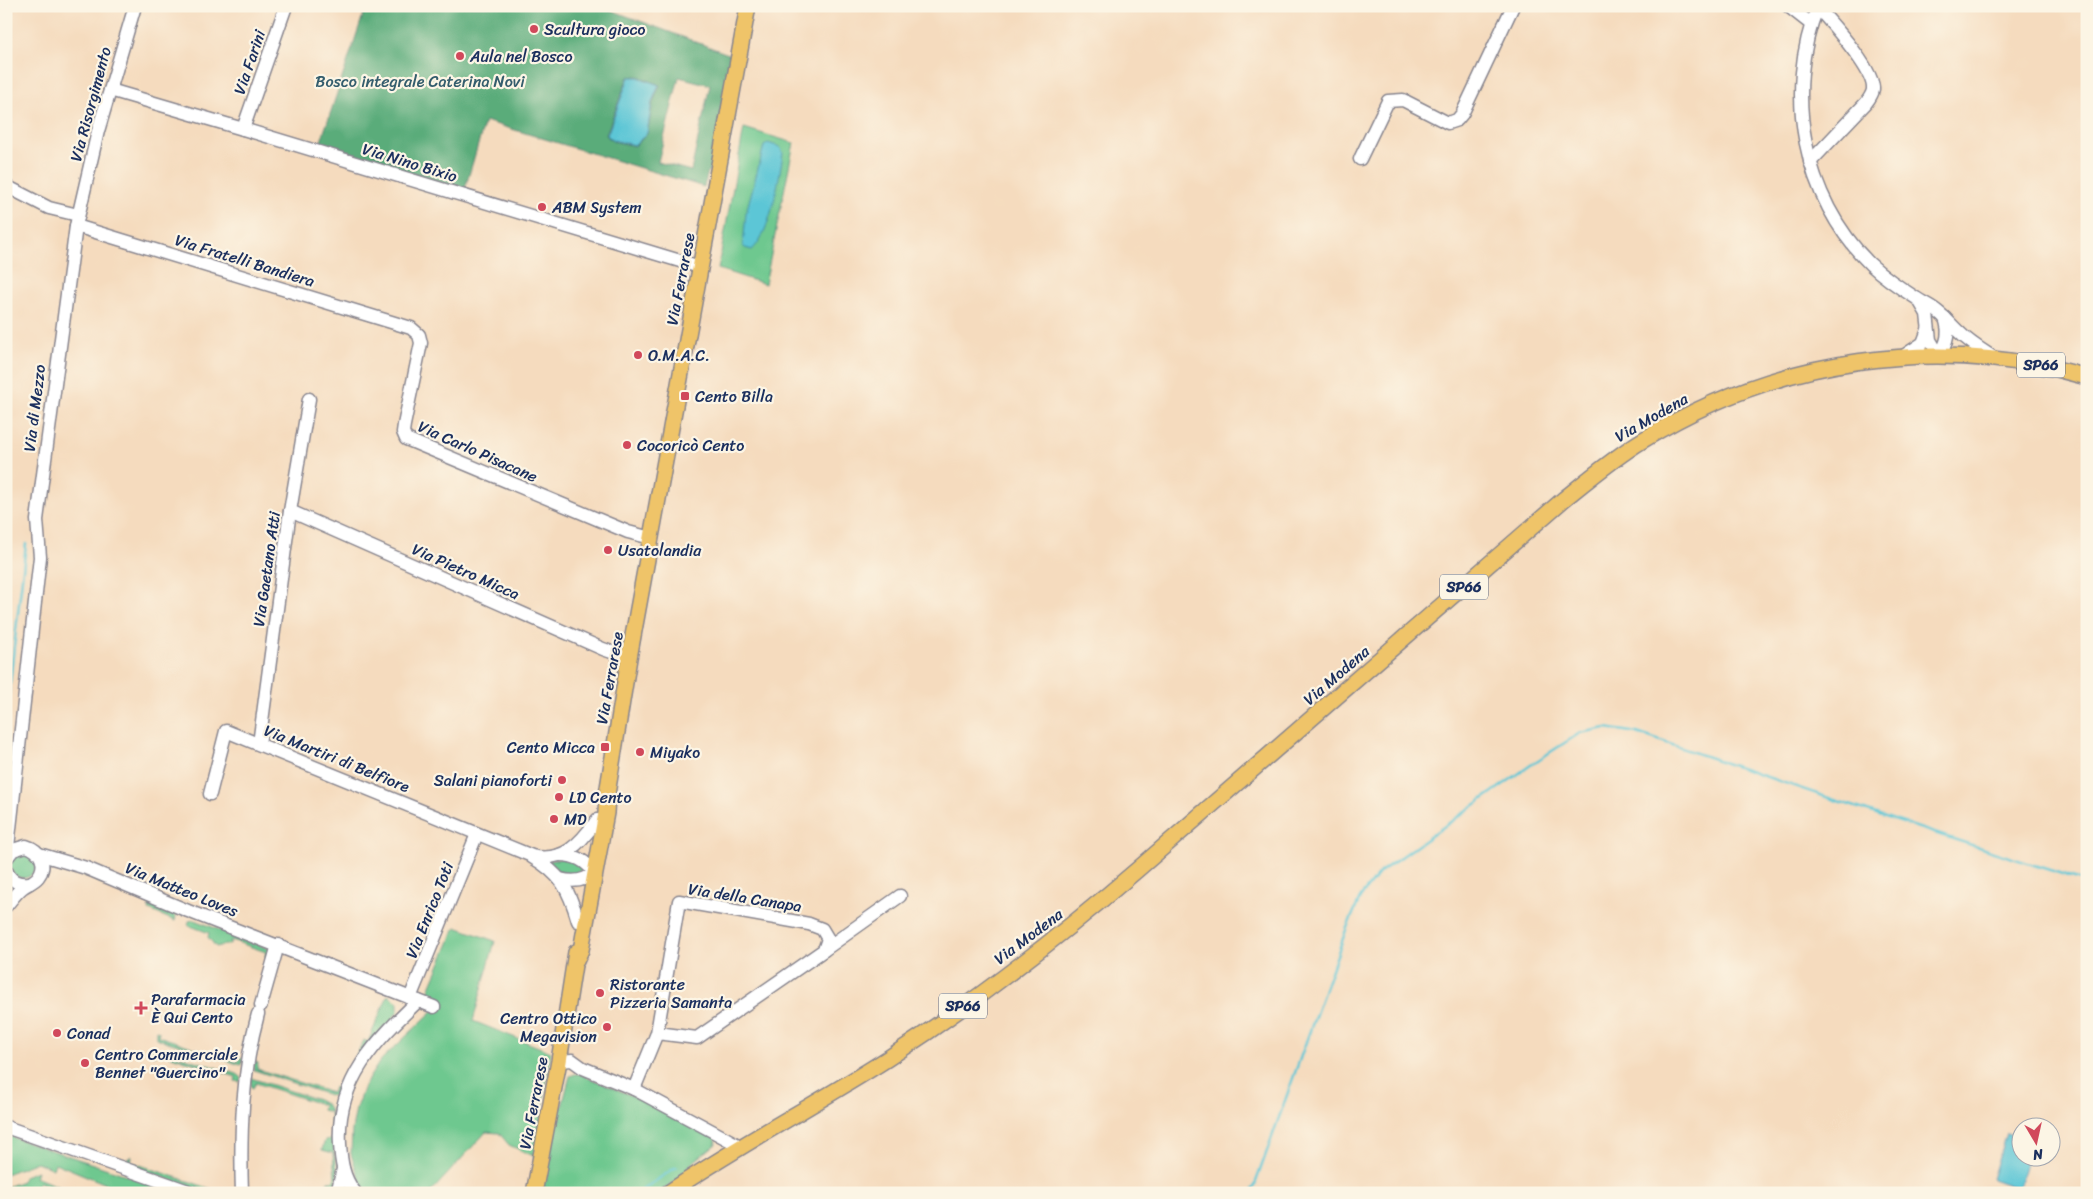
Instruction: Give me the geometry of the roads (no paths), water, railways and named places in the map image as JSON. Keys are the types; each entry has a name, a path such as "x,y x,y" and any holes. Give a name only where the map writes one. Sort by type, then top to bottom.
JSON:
{"main road":[{"name":"Via Ferrarese","path":"534,1193 576,961 578,920 589,872 606,813 626,657 651,538 748,6"},
{"name":"Via Modena","path":"668,1193 740,1146 828,1096 895,1053 989,988 1072,925 1564,499 1632,447 1704,408 1759,385 1826,366 1856,361 1939,355 1994,358 2034,364 2087,377"},
{"name":"Via Ferrarese","path":"576,961 581,950 596,820 607,794"}],"street":[{"name":"Via Risorgimento","path":"77,218 110,90 135,6"},
{"name":"Via Farini","path":"243,129 286,6"},
{"path":"1360,159 1388,100 1403,100 1448,123 1457,120 1462,114 1513,6"},
{"path":"1788,6 1811,24"},
{"path":"1810,162 1866,103 1871,97 1873,88 1867,72 1857,56 1818,7 1811,24 1802,62 1800,88 1802,116 1810,162 1829,206 1856,249 1881,273 1936,310 1967,339 1994,358"},
{"name":"Via Nino Bixio","path":"110,90 700,267"},
{"name":"Via Fratelli Bandiera","path":"6,186 49,208 77,218 406,325"},
{"name":"Via di Mezzo","path":"7,858 40,557 37,520 77,218"},
{"path":"1916,298 1926,310 1930,340 1939,355 1946,346 1948,337 1945,318"},
{"name":"Via Carlo Pisacane","path":"406,325 416,331 421,343 404,425 403,432 406,439 628,532 651,538"},
{"path":"1902,357 1923,343 1928,328"},
{"name":"Via Gaetano Atti","path":"259,744 290,512 309,399"},
{"name":"Via Pietro Micca","path":"290,512 626,657"},
{"name":"Via Martiri di Belfiore","path":"210,794 226,731 523,852 538,857 559,855 576,857 589,872"},
{"name":"Via di Mezzo","path":"11,817 16,837 26,846"},
{"name":"Via Martiri di Belfiore","path":"559,855 579,844 596,820"},
{"name":"Via Enrico Toti","path":"411,998 478,834"},
{"path":"7,858 19,847 26,846"},
{"name":"Via Matteo Loves","path":"26,846 38,854 73,863 434,1007"},
{"name":"Via Martiri di Belfiore","path":"523,852 543,864 560,879 571,897 578,920"},
{"path":"6,870 9,877 20,883 35,879 42,870 42,861 38,854"},
{"path":"6,906 22,888 51,868 73,863"},
{"path":"560,879 573,881 589,872"},
{"path":"6,880 6,896"},
{"path":"658,1032 697,1038 900,896"},
{"name":"Via della Canapa","path":"634,1089 658,1032 679,901 809,924 822,929 828,939 824,950"},
{"path":"242,1193 241,1138 245,1080 259,1009 278,945"},
{"path":"357,1192 346,1179 343,1166 340,1127 347,1091 363,1060 403,1016 405,1004 411,998"},
{"path":"559,1061 572,1060 583,1068 634,1089 740,1146"},
{"path":"6,1128 194,1193"},
{"path":"338,1193 343,1166"},
{"path":"338,1193 347,1190 357,1192"}],"water":[{"path":"629,77 638,77 659,85 652,102 647,133 635,145 612,140 607,135"},
{"path":"768,143 780,147 783,153 769,218 759,242 752,250 743,246 746,213 764,146"},
{"path":"2006,1133 2010,1134 2010,1166 2025,1166 2018,1188 1992,1179"}],"waterway":[{"path":"6,716 26,544"},
{"path":"1252,1193 1346,930 1361,896 1380,872 1535,762 1580,733 1606,728 1637,733 1897,821 2087,882"},
{"path":"638,1193 676,1167"}],"place":[{"name":"Scultura gioco","path":"534,29"},
{"name":"Aula nel Bosco","path":"460,56"},
{"name":"ABM System","path":"542,207"},
{"name":"O.M.A.C.","path":"638,355"},
{"name":"Cento Billa","path":"685,396"},
{"name":"Cocoricò Cento","path":"627,445"},
{"name":"Usatolandia","path":"608,550"},
{"name":"Cento Micca","path":"605,747"},
{"name":"Miyako","path":"640,752"},
{"name":"Salani pianoforti","path":"562,780"},
{"name":"LD Cento","path":"559,797"},
{"name":"MD","path":"554,819"},
{"name":"Ristorante Pizzeria Samanta","path":"600,993"},
{"name":"Parafarmacia È Qui Cento","path":"141,1008"},
{"name":"Centro Ottico Megavision","path":"607,1027"},
{"name":"Conad","path":"57,1033"},
{"name":"Centro Commerciale Bennet \"Guercino\"","path":"85,1063"}],"park label":[{"name":"Bosco integrale Caterina Novi","path":"420,81"}]}
